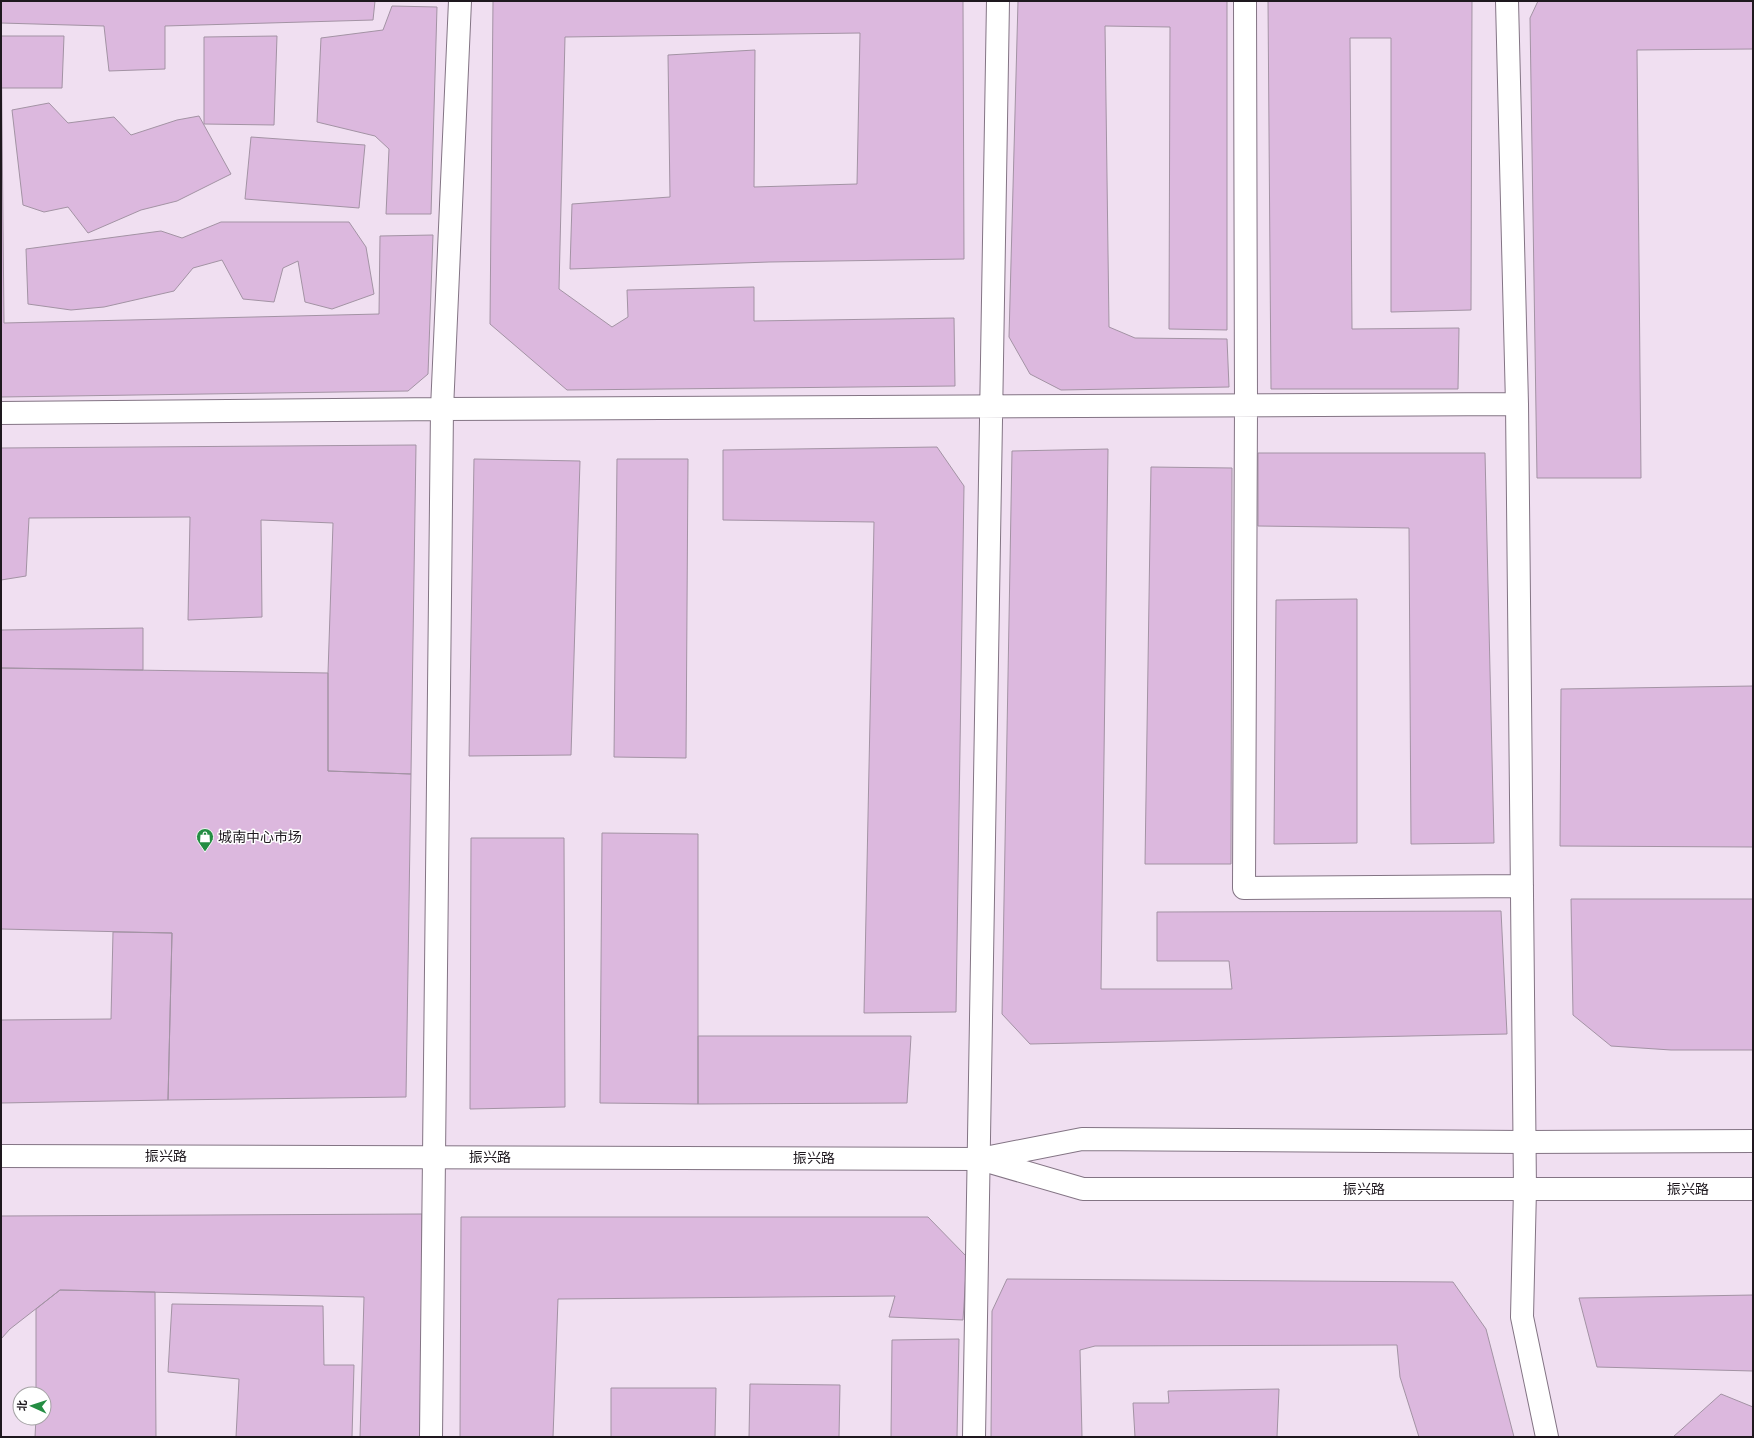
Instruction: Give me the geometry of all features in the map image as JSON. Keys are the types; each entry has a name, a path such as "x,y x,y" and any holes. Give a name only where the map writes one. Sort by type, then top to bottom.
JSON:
{"street":[{"path":"431,1437 442,409 460,1"},
{"path":"974,1437 980,1159 998,1"},
{"path":"1245,1 1246,406 1244,888 1522,886"},
{"path":"1507,1 1517,404 1525,1189 1522,1317 1547,1437"},
{"path":"1,413 442,409 1517,404"},
{"name":"振兴路","path":"1,1156 980,1159 1082,1139 1524,1142 1753,1141"},
{"name":"振兴路","path":"980,1159 1083,1188 1753,1189"}],"building":[{"path":"1,1 375,1 373,20 165,26 165,69 109,71 104,26 1,23"},
{"path":"493,1 963,1 964,259 769,262 570,269 572,204 670,197 668,55 755,50 754,187 857,184 860,33 565,37 559,289 612,327 628,317 627,290 754,287 754,321 954,318 955,386 567,390 490,324"},
{"path":"1018,1 1227,1 1227,330 1169,329 1170,27 1105,26 1109,327 1135,338 1227,339 1229,387 1061,390 1030,374 1009,337"},
{"path":"1268,1 1472,1 1471,310 1391,312 1391,38 1350,38 1352,329 1459,328 1458,389 1271,389"},
{"path":"1538,1 1753,1 1753,49 1637,50 1641,478 1537,478 1530,18"},
{"path":"392,6 437,7 431,214 386,214 389,149 375,136 317,122 321,38 383,30"},
{"path":"1,23 4,323 379,314 380,236 433,235 428,374 408,391 1,397"},
{"path":"1,36 64,36 62,88 1,88"},
{"path":"277,36 274,125 204,124 204,37"},
{"path":"49,103 68,123 114,117 131,135 177,120 199,116 231,174 177,201 141,210 88,233 68,207 44,212 23,205 12,110"},
{"path":"251,137 365,145 359,208 245,199"},
{"path":"221,222 349,222 366,247 374,294 332,309 305,302 298,261 283,268 274,302 243,299 222,260 193,268 174,291 104,307 71,310 28,304 26,249 161,231 182,238"},
{"path":"416,445 411,774 328,771 328,673 333,523 261,520 262,617 188,620 190,517 29,518 26,576 1,580 1,448"},
{"path":"937,447 964,486 956,1012 864,1013 874,522 723,520 723,450"},
{"path":"1108,449 1101,989 1232,989 1229,961 1157,961 1157,912 1501,911 1507,1034 1030,1044 1002,1014 1012,451"},
{"path":"1258,453 1485,453 1494,843 1411,844 1409,528 1258,526"},
{"path":"474,459 580,461 571,755 469,756"},
{"path":"617,459 688,459 686,758 614,757"},
{"path":"1151,467 1232,468 1231,864 1145,864"},
{"path":"1357,599 1357,843 1274,844 1276,600"},
{"path":"143,628 143,670 1,668 1,630"},
{"name":"城南中心市场","path":"1,668 328,673 328,771 411,774 406,1097 168,1100 172,933 1,929"},
{"path":"1753,686 1753,847 1560,846 1561,689"},
{"path":"602,833 698,834 698,1104 600,1103"},
{"path":"471,838 564,838 565,1107 470,1109"},
{"path":"1571,899 1753,899 1753,1050 1671,1050 1611,1046 1573,1015"},
{"path":"113,932 172,933 168,1100 1,1103 1,1020 111,1019"},
{"path":"698,1036 911,1036 907,1103 698,1104"},
{"path":"422,1214 422,1437 360,1437 364,1297 60,1290 10,1329 1,1339 1,1216"},
{"path":"461,1217 928,1217 967,1257 963,1320 889,1317 895,1296 558,1299 553,1437 460,1437"},
{"path":"1007,1279 1453,1282 1486,1329 1514,1437 1419,1437 1400,1377 1397,1345 1095,1346 1080,1350 1082,1437 991,1437 992,1311"},
{"path":"60,1290 155,1292 156,1437 35,1437 36,1426 52,1426 52,1386 36,1386 36,1309"},
{"path":"1753,1295 1753,1371 1597,1367 1579,1298"},
{"path":"172,1304 323,1306 324,1365 354,1365 352,1437 236,1437 239,1379 168,1372"},
{"path":"959,1339 957,1437 891,1437 892,1340"},
{"path":"750,1384 840,1385 839,1437 749,1437"},
{"path":"611,1388 716,1388 715,1437 611,1437"},
{"path":"1279,1389 1277,1437 1135,1437 1133,1403 1169,1403 1168,1391"},
{"path":"1721,1394 1753,1407 1753,1437 1673,1437"}],"place":[{"name":"城南中心市场","path":"205,852"}]}
